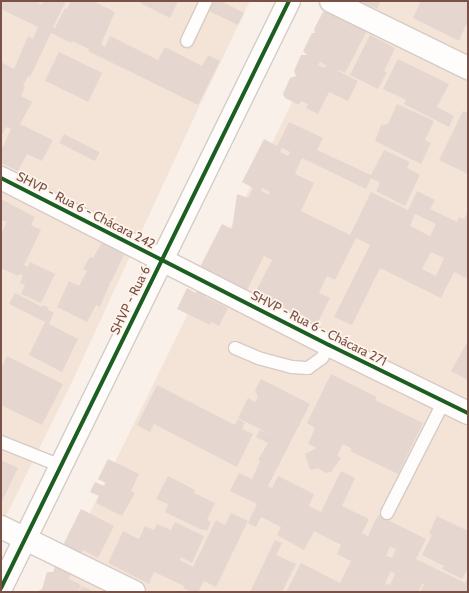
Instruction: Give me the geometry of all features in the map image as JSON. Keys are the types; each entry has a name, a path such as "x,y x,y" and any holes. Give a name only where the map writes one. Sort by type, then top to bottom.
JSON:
{"street":[{"name":"SHVP - Rua 6","path":"1,588 289,1"},
{"path":"331,1 468,68"},
{"name":"SHVP - Rua 6 - Chácara 242","path":"1,178 162,259"},
{"name":"SHVP - Rua 6 - Chácara 271","path":"162,259 329,345 468,413"},
{"path":"1,527 134,592"}],"lane":[{"path":"187,41 206,1"},
{"path":"235,348 258,358 292,367 308,368 322,358 329,345"},
{"path":"387,513 444,401"},
{"path":"1,442 61,466"}],"shaded area":[{"path":"1,1 250,1 199,107 70,386 1,526"},
{"path":"342,1 468,1 468,592 51,592"}],"building":[{"path":"1,1 37,1 41,5 43,1 66,1 53,27 55,28 65,8 67,10 71,1 93,1 115,12 101,44 105,47 110,36 158,60 165,47 202,66 208,55 220,61 198,105 88,51 89,49 72,41 71,43 51,33 30,77 28,76 23,86 25,87 21,96 32,102 20,124 53,140 42,161 27,154 18,171 1,163 1,146 3,147 11,129 6,127 1,137 1,62 14,69 28,36 33,39 38,27 1,9"},
{"path":"141,1 178,1 170,18 140,3"},
{"path":"213,1 221,1 244,13 238,25 209,11"},
{"path":"360,1 381,1 377,9"},
{"path":"421,1 464,1 468,3 468,26 466,25 459,41 413,18"},
{"path":"323,12 328,12 367,31 345,73 339,70 338,71 358,81 348,101 329,92 318,114 306,108 308,104 301,101 299,105 285,98 283,94 290,78 296,76 294,71 301,55 307,55 303,51 312,33 315,33 314,29","holes":["320,62 326,65 325,68 318,65"]},
{"path":"370,35 395,48 384,71 387,72 378,89 350,75"},
{"path":"59,52 102,73 88,102 45,81"},
{"path":"398,59 449,84 437,107 454,116 449,127 404,104 406,100 383,89"},
{"path":"397,104 434,121 425,140 431,143 421,164 375,141 381,125 388,124"},
{"path":"463,111 468,113 468,174 439,160"},
{"path":"289,122 323,138 317,150 371,175 384,150 410,162 407,168 420,175 405,206 376,191 380,183 371,178 366,189 302,158 295,174 314,183 301,211 350,235 371,192 408,210 417,191 435,200 430,209 457,222 459,217 464,219 468,211 468,279 454,272 441,298 380,268 352,325 334,317 370,245 356,238 335,280 327,276 319,293 330,298 317,324 255,293 272,260 264,256 247,290 216,275 218,277 212,282 205,297 228,308 219,326 211,322 210,325 177,309 187,288 196,293 203,278 203,270 206,270 200,267 222,224 232,229 237,194 248,198 253,188 242,182 264,139 277,146","holes":["282,148 290,152 288,156 280,152","262,188 270,192 269,195 261,191","415,214 436,224 430,236 410,226","431,252 444,258 436,276 422,269"]},
{"path":"64,134 100,152 95,161 59,143"},
{"path":"1,199 35,217 31,225 41,230 24,265 28,267 30,262 55,274 41,303 21,294 25,285 20,283 23,275 19,274 18,276 1,268 1,234 7,222 2,220 1,223"},
{"path":"116,224 127,230 120,253 124,255 111,282 109,281 110,283 100,307 96,305 87,322 57,307 69,281 79,286 87,271 83,269 90,257 93,258 106,235 110,236"},
{"path":"15,293 42,307 43,305 49,308 48,310 54,313 49,324 78,339 62,372 29,355 45,322 9,304"},
{"path":"468,341 468,380 451,371"},
{"path":"7,356 63,384 42,425 1,405 1,369"},
{"path":"331,374 377,397 375,400 423,423 398,474 350,451 352,449 343,444 337,456 341,458 331,472 326,473 318,468 310,470 305,454 317,448 308,444 315,428 307,423"},
{"path":"261,379 310,404 268,486 272,488 278,476 314,494 309,506 321,512 341,471 355,478 342,506 369,519 362,533 368,536 378,515 426,539 416,559 465,583 468,576 468,592 420,592 424,584 422,584 418,592 286,592 301,563 340,583 351,561 337,554 341,545 314,531 304,550 277,535 281,527 261,517 256,527 248,523 257,504 230,491 239,473 252,479 260,461 258,460 268,443 256,437 260,430 272,435 238,418 248,398 255,402 258,397 255,390","holes":["390,547 396,549 392,558 386,556","391,571 395,574 390,585 385,583"]},
{"path":"157,385 235,425 238,419 245,423 242,429 253,434 237,467 154,424 150,432 137,425"},
{"path":"108,459 139,474 131,491 135,493 122,516 96,503 99,496 90,492 95,482 104,486 106,483 98,479"},
{"path":"1,460 18,468 1,503"},
{"path":"168,476 195,490 194,493 215,503 207,520 211,522 207,531 165,512 168,504 156,499"},
{"path":"81,509 114,526 98,558 83,550 69,579 81,585 78,592 36,592 42,589 47,572 53,572 65,541"},
{"path":"231,513 248,521 216,587 204,581 198,592 191,592 183,588 184,586 154,572 149,584 108,563 123,531 139,539 145,526 154,530 157,524 171,530 175,522 204,536 192,563 181,557 180,560 193,567 216,520 225,525"},
{"path":"437,516 468,531 468,568 462,579 442,569 444,566 422,555 432,535 429,533"},
{"path":"275,540 282,543 276,555 296,564 282,592 250,592"},
{"path":"82,586 95,592 79,592"}],"cycle path":[{"path":"1,588 289,1"},
{"path":"1,178 329,345 468,413"}]}
